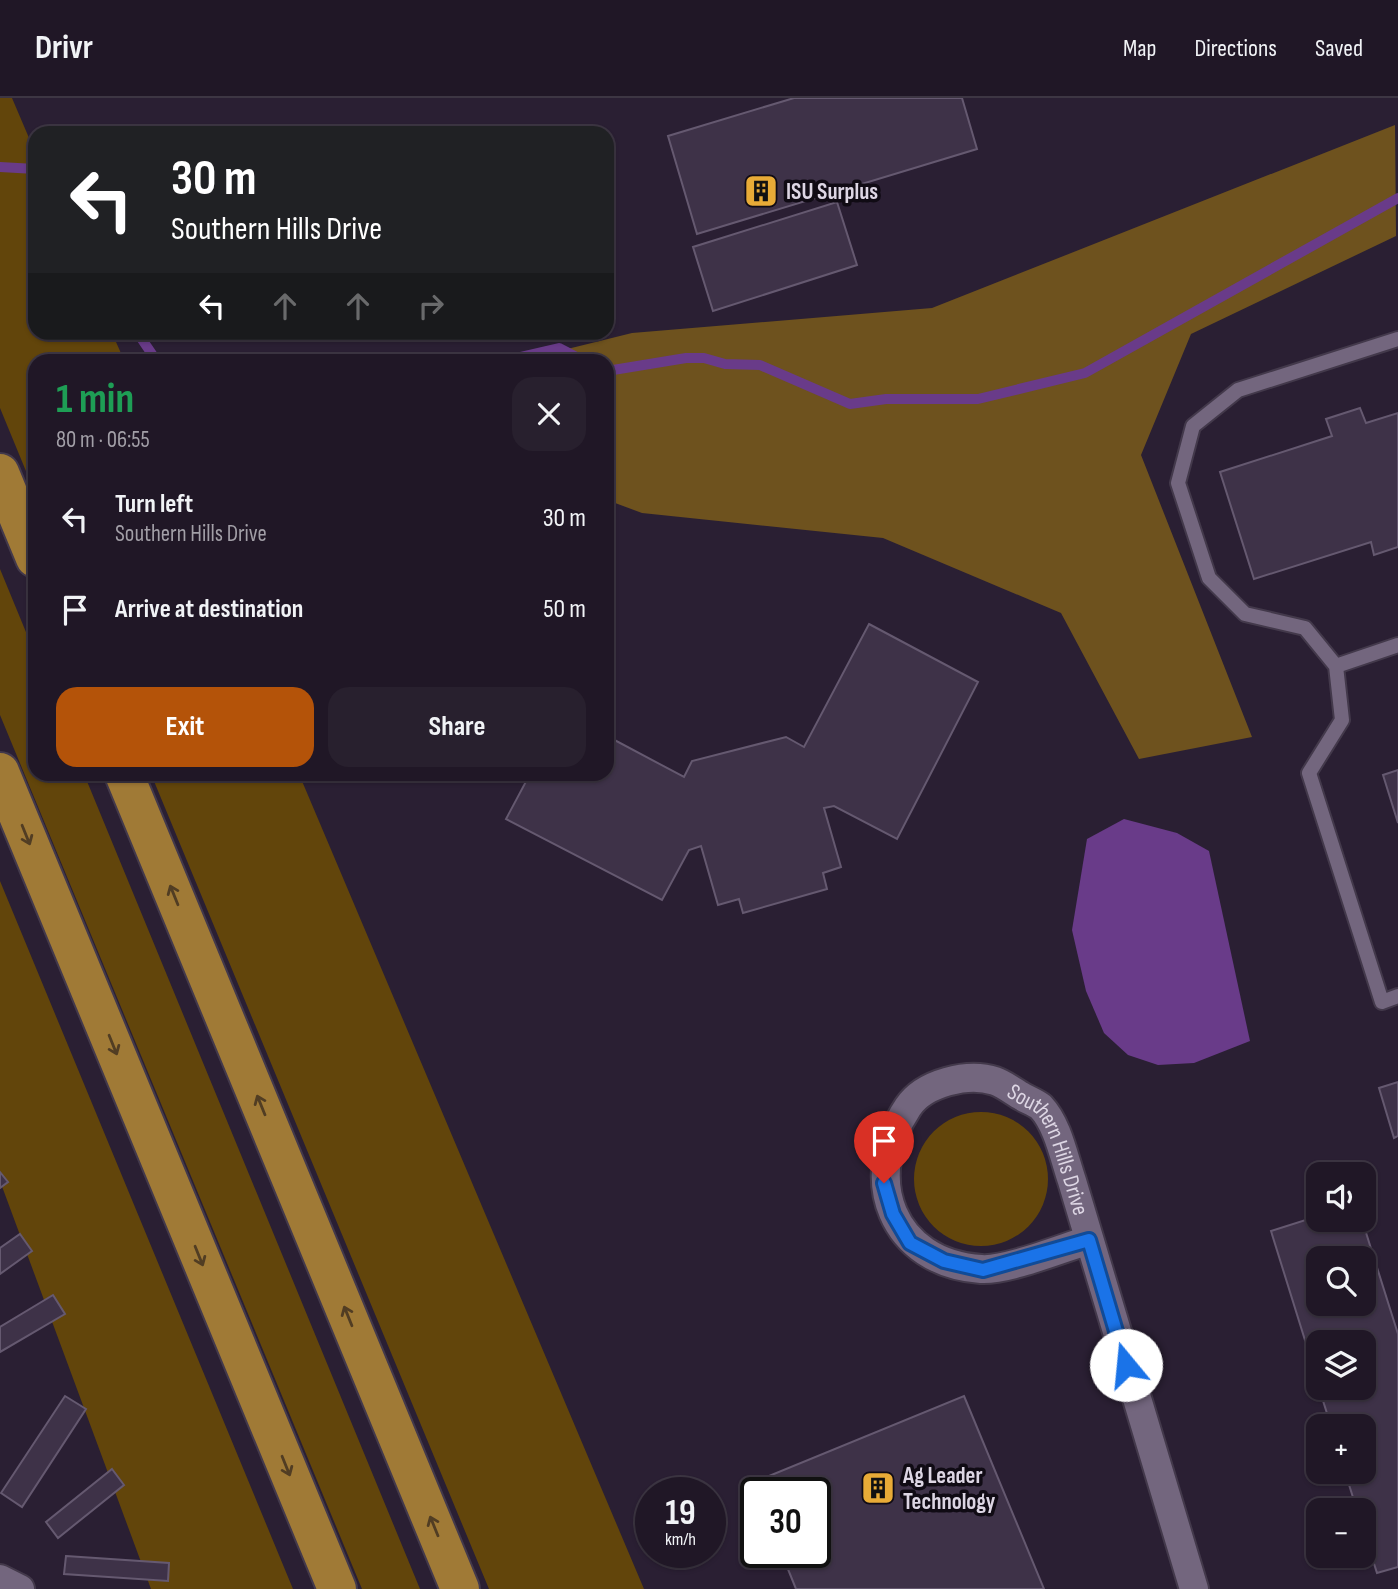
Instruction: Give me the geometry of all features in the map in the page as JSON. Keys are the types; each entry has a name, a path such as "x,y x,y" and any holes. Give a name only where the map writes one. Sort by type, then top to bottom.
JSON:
{"highway":[{"path":"0,473 28,541"},
{"path":"0,772 337,1589"},
{"path":"127,781 460,1589"}],"street":[{"name":"Southern Hills Drive","path":"1089,1240 983,1270 944,1261 910,1243 893,1214 884,1183 892,1140 909,1105 935,1086 965,1078 995,1081 1041,1108 1055,1132 1089,1240 1194,1589"},
{"path":"0,1579 20,1589"}],"lane":[{"path":"1398,339 1238,390 1193,426 1178,483 1209,578 1245,614 1305,628 1336,666 1342,720 1309,773 1382,1002 1398,996"},
{"path":"1336,666 1398,645"}],"shaded area":[{"path":"0,98 12,98 28,136 28,340 115,340 121,354 28,354 28,476 0,408"},
{"path":"1395,125 1396,236 1191,334 1141,455 1252,737 1139,759 1061,613 883,538 642,513 614,503 614,354 547,354 604,340 614,340 614,337 632,333 932,308"},
{"path":"0,569 28,637 28,781 87,781 420,1589 362,1589 0,715"},
{"path":"154,781 302,781 644,1589 489,1589"},
{"path":"1124,819 1177,833 1209,851 1250,1041 1194,1063 1158,1065 1128,1055 1104,1033 1086,991 1072,930 1087,839"},
{"path":"0,881 293,1589 151,1589 0,1181"},
{"path":"981,1112 1007,1117 1028,1132 1043,1153 1048,1179 1043,1205 1028,1226 1007,1241 981,1246 955,1241 934,1226 919,1205 914,1179 919,1153 934,1132 955,1117"}],"building":[{"name":"ISU Surplus","path":"794,98 962,98 977,149 697,234 668,136"},
{"path":"837,202 857,265 713,311 693,247"},
{"path":"1360,408 1366,423 1398,413 1398,547 1374,555 1371,542 1254,579 1220,472 1332,436 1326,419"},
{"path":"869,624 978,682 897,839 834,806 824,808 841,867 823,873 827,889 743,913 739,899 718,905 701,846 689,850 662,900 506,819 526,781 614,781 614,740 684,777 692,761 786,737 804,747"},
{"path":"1398,770 1398,823 1383,775"},
{"path":"1398,1082 1398,1136 1394,1138 1379,1088"},
{"path":"0,1172 8,1182 0,1188"},
{"path":"1306,1220 1306,1232 1366,1232 1370,1246 1306,1246 1306,1316 1376,1316 1376,1264 1398,1334 1398,1567 1377,1573 1376,1498 1353,1498 1349,1484 1376,1484 1376,1414 1327,1414 1323,1400 1376,1400 1376,1330 1306,1330 1306,1343 1271,1231"},
{"path":"20,1234 32,1251 0,1274 0,1248"},
{"path":"53,1295 65,1314 0,1352 0,1327"},
{"path":"65,1396 86,1409 22,1507 1,1493"},
{"name":"Ag Leader Technology","path":"964,1396 1044,1589 796,1589 787,1568 831,1568 831,1477 767,1477"},
{"path":"112,1469 124,1485 58,1538 46,1522"},
{"path":"66,1556 169,1563 168,1581 64,1574"}],"waterway":[{"path":"0,167 28,169"},
{"path":"614,370 686,358 704,358 725,364 760,365 850,404 886,399 978,399 1085,373 1398,198"},
{"path":"142,340 152,354"},
{"path":"533,354 559,348 570,354"}],"place":[{"name":"ISU Surplus","path":"761,191"},
{"name":"Ag Leader Technology","path":"878,1488"}],"route":[{"path":"884,1183 893,1214 910,1243 944,1261 983,1270 1089,1240 1126,1365"}]}
